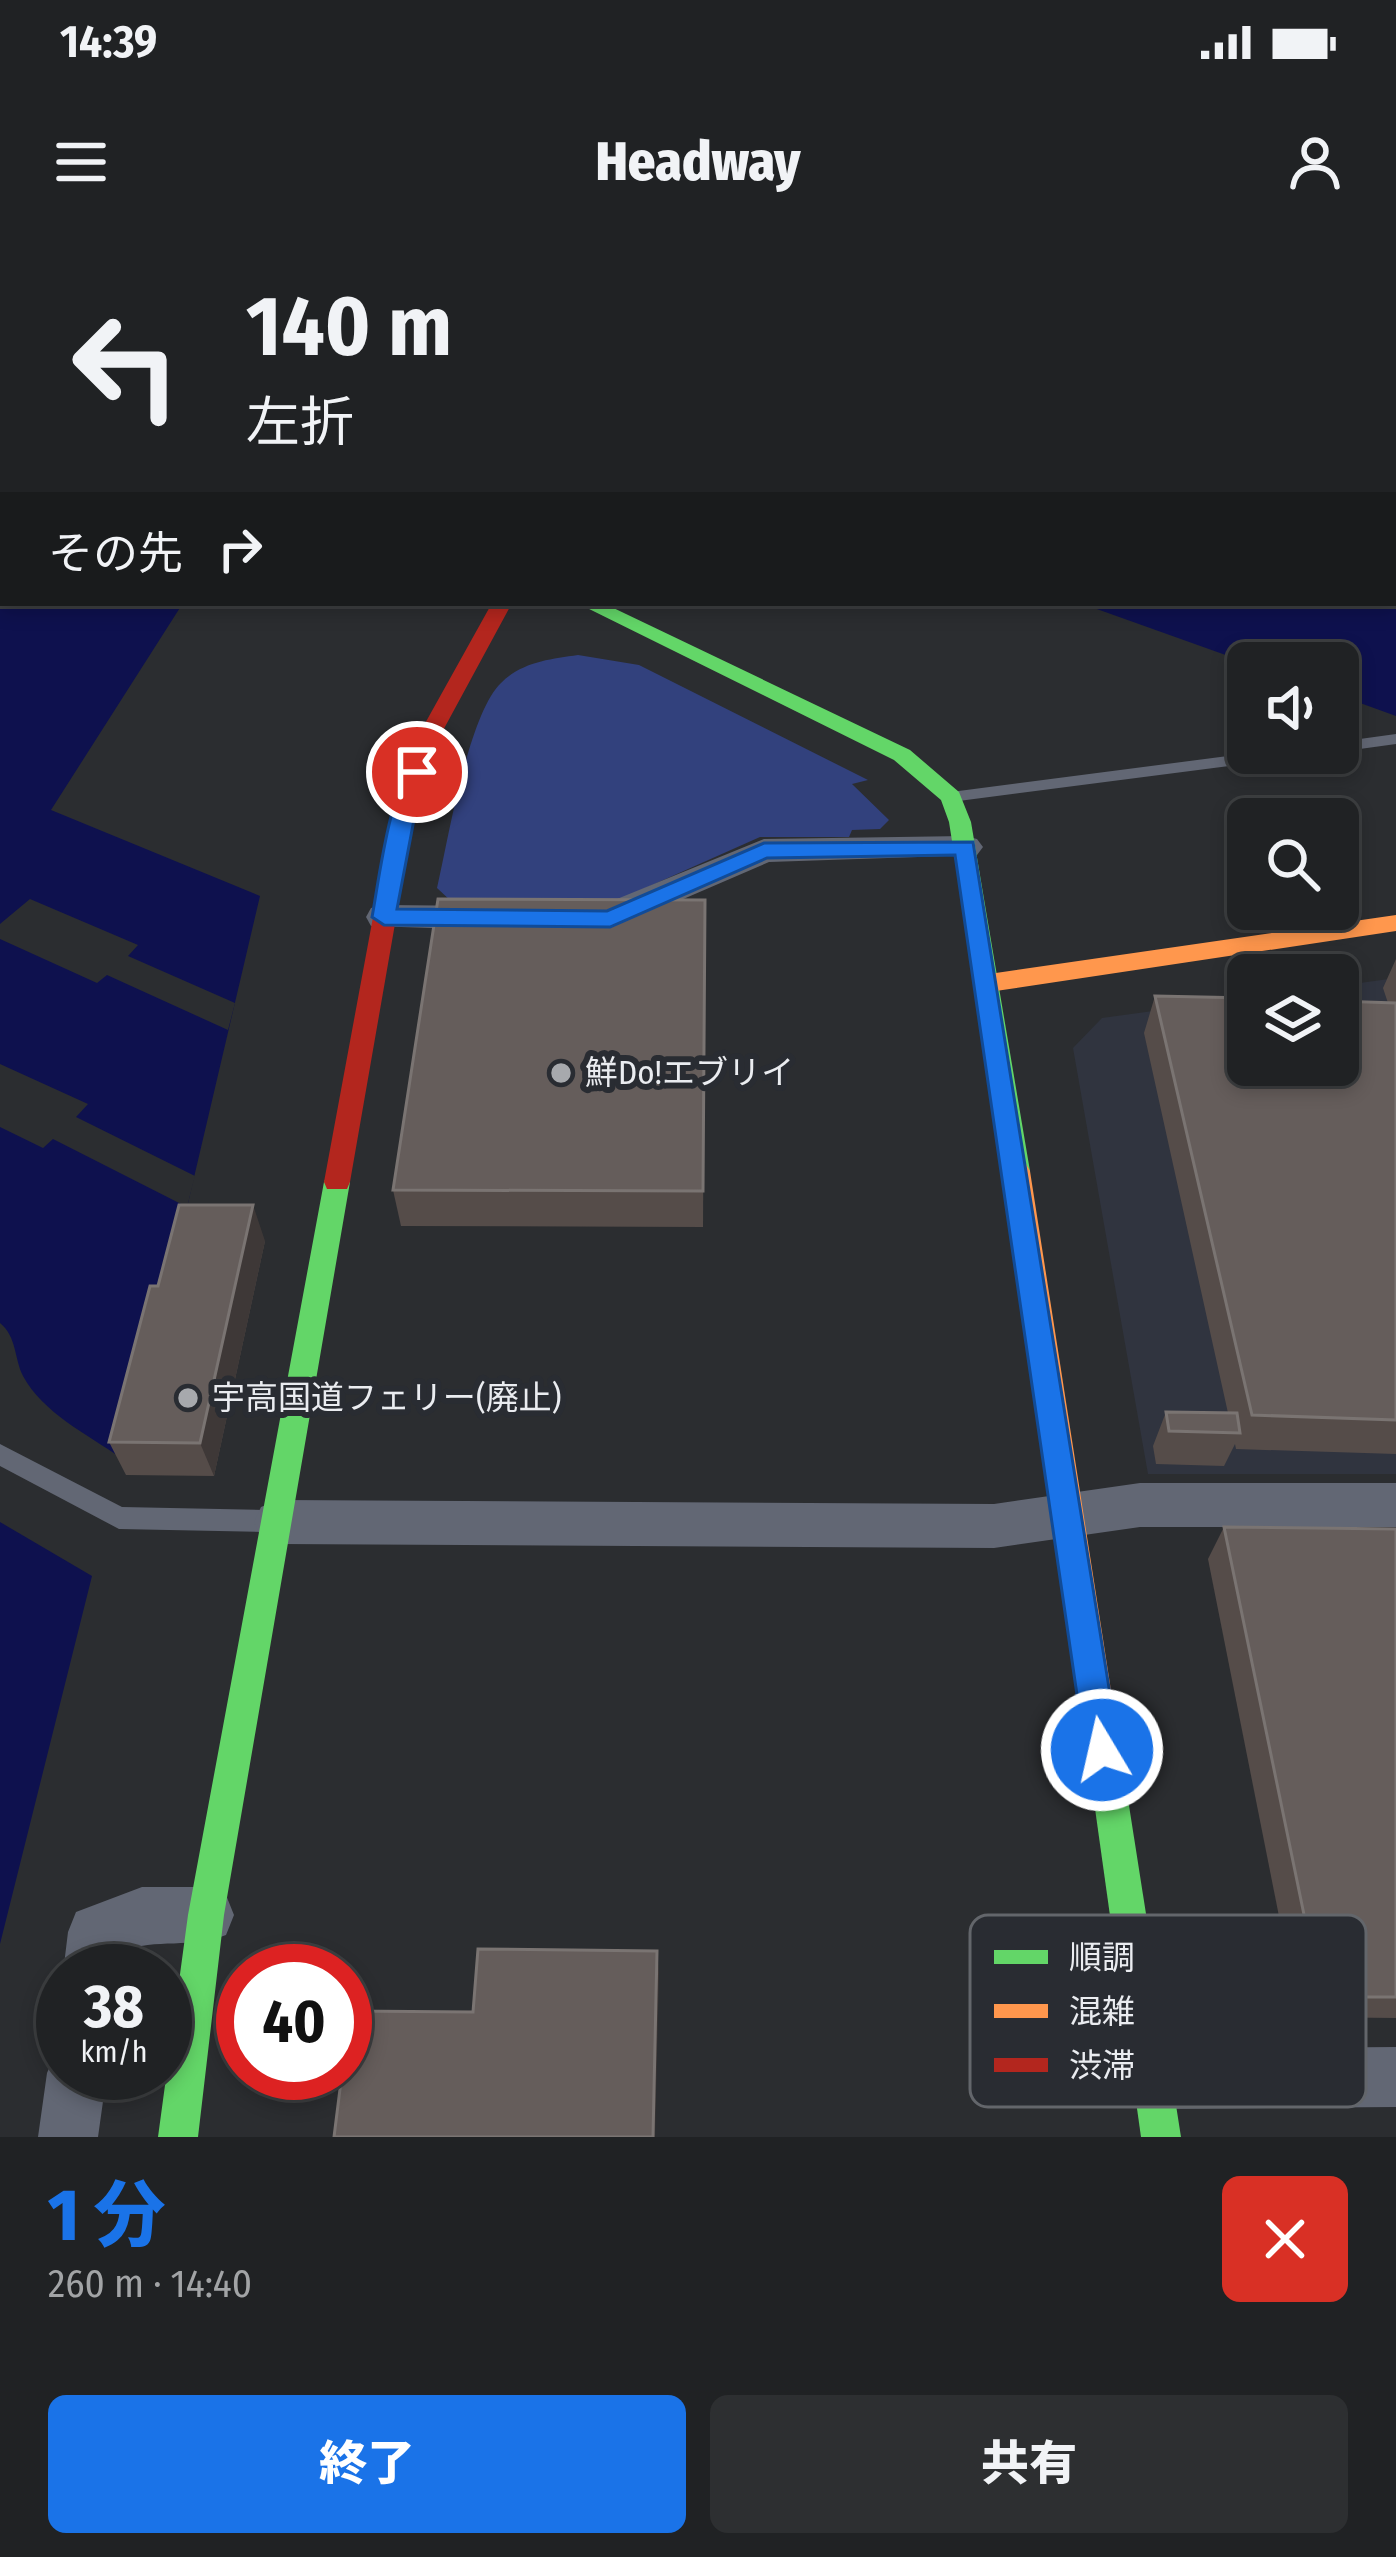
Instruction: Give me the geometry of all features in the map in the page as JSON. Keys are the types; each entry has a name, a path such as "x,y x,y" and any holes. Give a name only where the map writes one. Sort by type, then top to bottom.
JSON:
{"street":[{"path":"178,2137 206,1915 404,809 429,736 500,606"},
{"path":"593,606 902,755 951,797 965,847 989,983 1127,1915"},
{"path":"565,918 610,919 764,851 965,847"},
{"path":"384,917 519,918"},
{"path":"989,983 1396,923"},
{"path":"278,1522 994,1526 1140,1505 1396,1505"},
{"path":"94,1944 96,1932 142,1915 206,1915"},
{"path":"1366,2077 1396,2077"},
{"path":"68,2137 73,2100"},
{"path":"1156,2107 1161,2137"}],"lane":[{"path":"1359,744 1396,739"},
{"path":"951,797 1227,761"},
{"path":"0,1454 119,1518 278,1522"}],"shaded area":[{"path":"0,606 181,606 51,810 260,896 154,1348 121,1458 42,1401 23,1376 12,1341 0,1323"},
{"path":"1088,606 1396,606 1396,716 1359,703 1359,642 1227,642 1227,656"},
{"path":"578,655 639,665 868,780 852,784 889,820 880,829 852,830 849,837 760,837 605,906 452,902 437,888 469,750 489,699 518,670"},
{"path":"1396,978 1396,1474 1148,1474 1073,1048 1102,1018 1227,1001 1227,1086 1359,1086 1359,983"},
{"path":"0,1522 92,1576 0,1944"}],"pier":[{"path":"30,899 138,945 128,956 235,1003 228,1030 107,975 97,983 0,939 0,924"},
{"path":"0,1064 88,1104 76,1117 195,1176 187,1207 53,1139 43,1148 0,1127"}],"building":[{"path":"438,899 705,900 703,1191 393,1190"},
{"path":"1155,996 1227,998 1227,1086 1359,1086 1359,1002 1396,1003 1396,1420 1252,1415"},
{"name":"宇高国道フェリー(廃止)","path":"179,1205 253,1205 200,1443 109,1442 150,1286 158,1286"},
{"path":"1166,1412 1237,1413 1240,1433 1169,1431"},
{"path":"1224,1527 1396,1529 1396,1997 1366,1997 1366,1915 1304,1915"},
{"path":"478,1949 657,1951 653,2137 334,2137 339,2100 372,2100 372,2011 473,2012"}],"traffic: fast":[{"path":"593,606 902,755 951,797 960,822 1017,1171"},
{"path":"178,2137 206,1915 337,1182"},
{"path":"1108,1780 1128,1915"},
{"path":"1157,2107 1161,2137"}],"traffic: slow":[{"path":"989,983 1396,923"},
{"path":"1017,1171 1108,1780"}],"traffic: jam":[{"path":"337,1182 404,809 429,736 500,606"}],"place":[{"name":"鮮Do!エブリイ","path":"561,1073"},
{"name":"宇高国道フェリー(廃止)","path":"188,1398"}],"route":[{"path":"417,772 404,809 384,917 610,919 764,851 965,847 1102,1750"}]}
